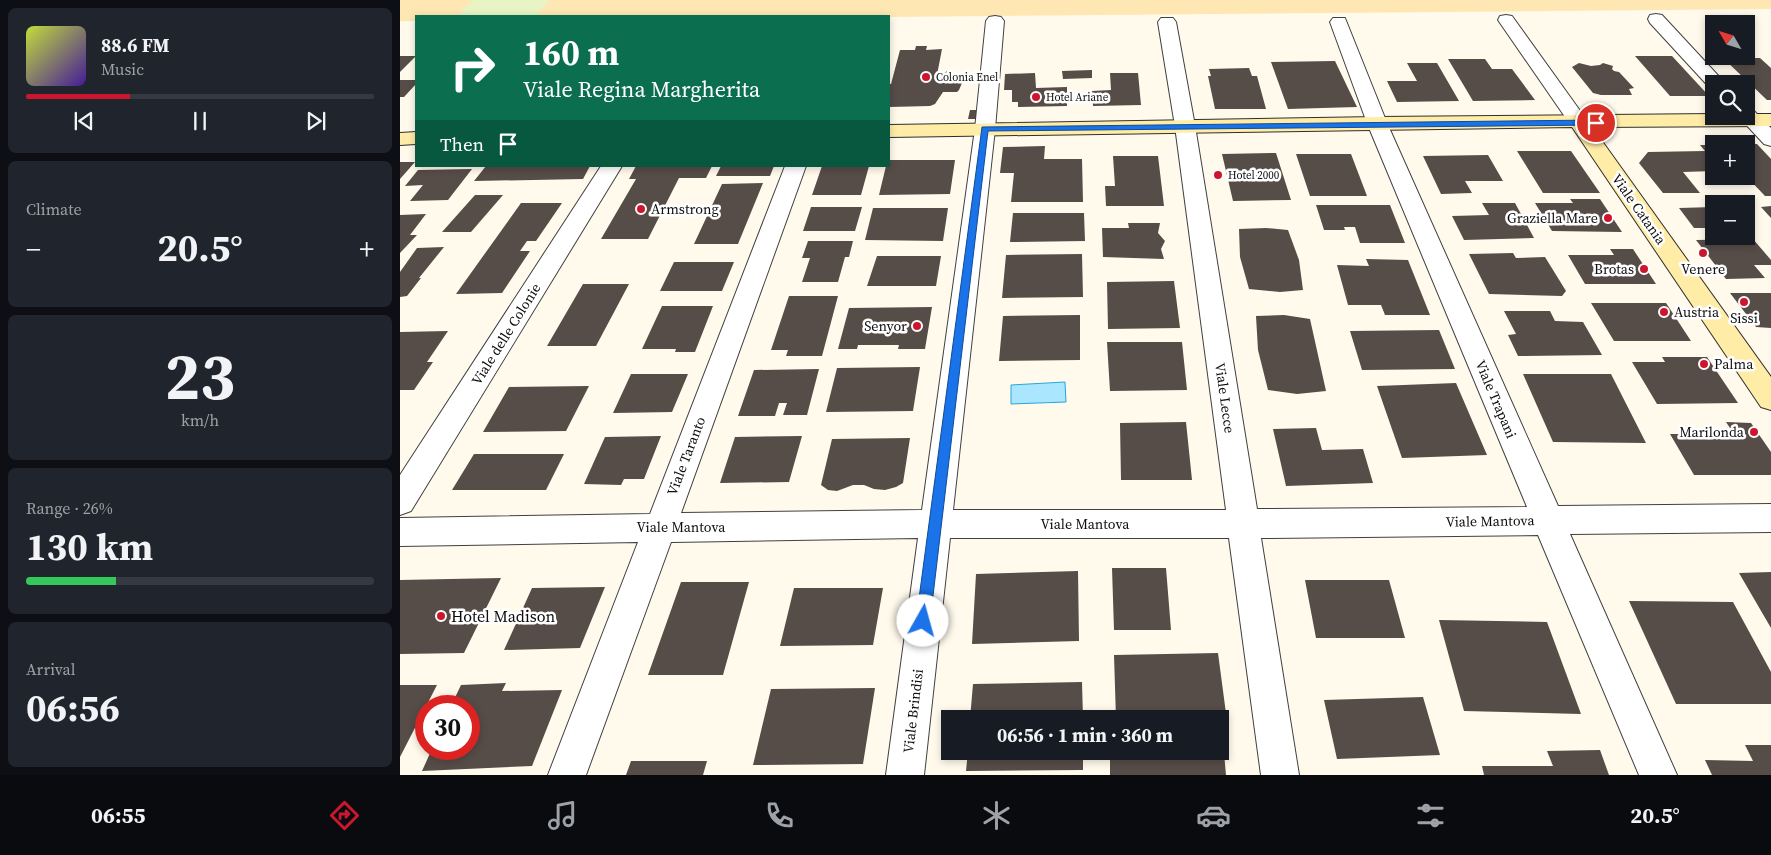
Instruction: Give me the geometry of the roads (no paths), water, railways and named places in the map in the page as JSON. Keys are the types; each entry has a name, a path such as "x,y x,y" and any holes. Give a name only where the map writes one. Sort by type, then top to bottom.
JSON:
{"street":[{"path":"1656,19 1709,75"},
{"name":"Viale Catania","path":"1506,20 1771,399"},
{"name":"Viale Brindisi","path":"905,775 934,524 985,128 995,21"},
{"name":"Viale Lecce","path":"1167,22 1185,126 1280,775"},
{"name":"Viale Trapani","path":"1339,22 1377,124 1658,775"},
{"path":"890,130 1579,123 1757,118 1771,140"},
{"path":"400,139 415,138"},
{"name":"Viale delle Colonie","path":"400,501 611,167"},
{"name":"Viale Taranto","path":"567,775 796,167"},
{"name":"Viale Mantova","path":"400,532 934,524 1771,518"}],"water":[{"path":"1065,382 1066,402 1011,404 1011,385"}],"place":[{"name":"Colonia Enel","path":"926,77"},
{"name":"Hotel Ariane","path":"1036,97"},
{"name":"Hotel 2000","path":"1218,175"},
{"name":"Armstrong","path":"641,209"},
{"name":"Graziella Mare","path":"1608,218"},
{"name":"Venere","path":"1703,253"},
{"name":"Brotas","path":"1644,269"},
{"name":"Sissi","path":"1744,302"},
{"name":"Austria","path":"1664,312"},
{"name":"Senyor","path":"917,326"},
{"name":"Palma","path":"1704,364"},
{"name":"Marilonda","path":"1754,432"},
{"name":"Hotel Madison","path":"441,616"}]}
